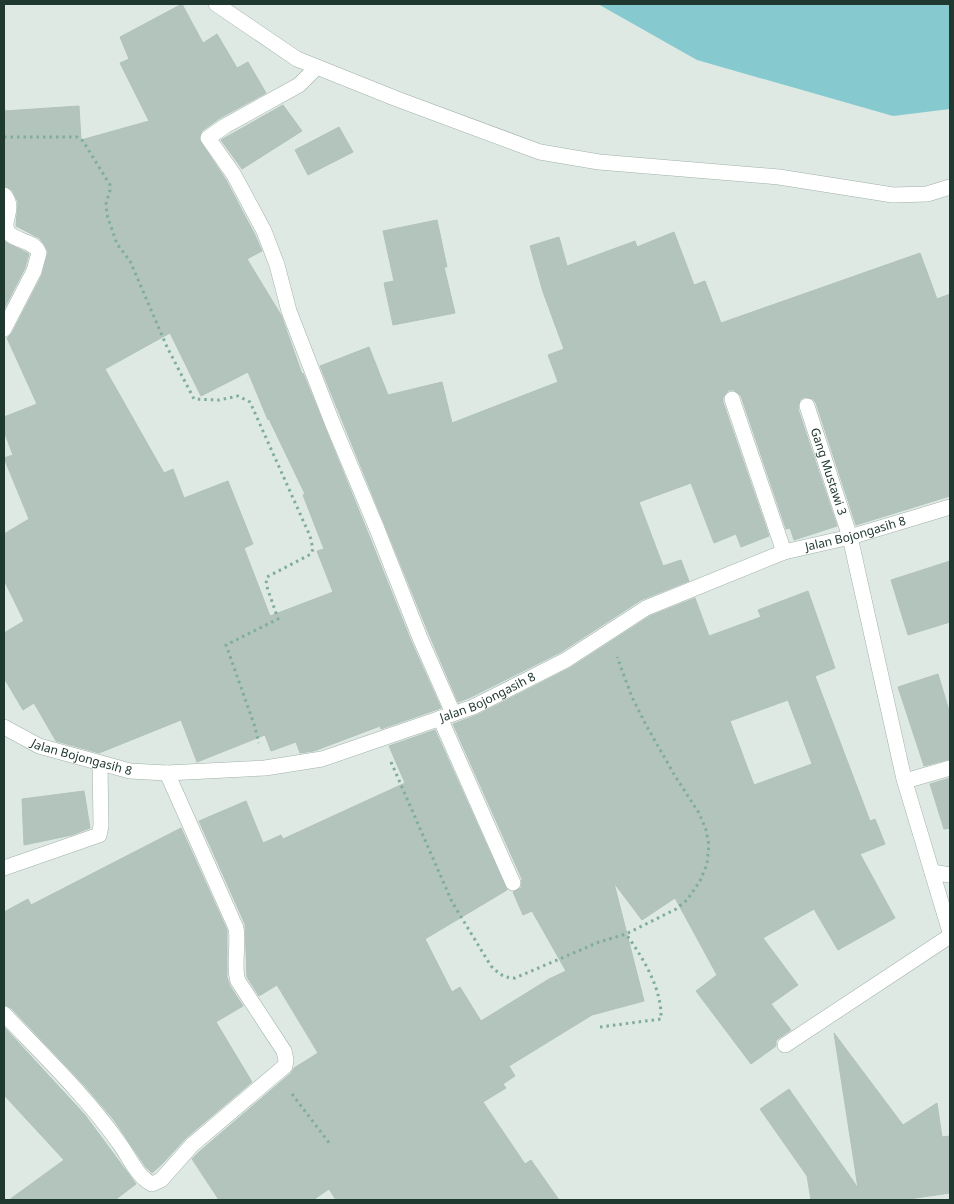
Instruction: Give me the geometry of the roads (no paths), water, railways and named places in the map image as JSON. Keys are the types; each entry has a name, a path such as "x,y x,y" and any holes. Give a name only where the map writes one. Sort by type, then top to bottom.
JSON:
{"street":[{"path":"216,4 297,60 540,152 599,162 779,177 893,196 927,194 950,187"},
{"path":"316,67 299,85 224,126 208,138 234,175 264,231 277,265 289,311 332,422 377,528 420,638 446,716 513,883"},
{"path":"4,195 10,209 6,227 7,231 11,235 34,246 39,253 34,271 4,329"},
{"path":"732,399 784,552"},
{"name":"Gang Mustawi 3","path":"807,406 850,537 905,781 950,932"},
{"name":"Jalan Bojongasih 8","path":"4,728 39,746 130,771 167,773 266,768 322,759 473,707 566,660 646,608 784,552 850,537 950,506"},
{"path":"4,868 99,835 101,826 100,764"},
{"path":"905,781 950,768"},
{"path":"4,1014 77,1091 118,1141 144,1180 152,1184 160,1180 192,1145 285,1066 284,1051 238,981 236,973 238,945 236,928 167,773"},
{"path":"932,872 950,875"},
{"path":"785,1045 950,936"}],"water":[{"path":"598,4 950,4 950,109 893,116 697,60"}]}
